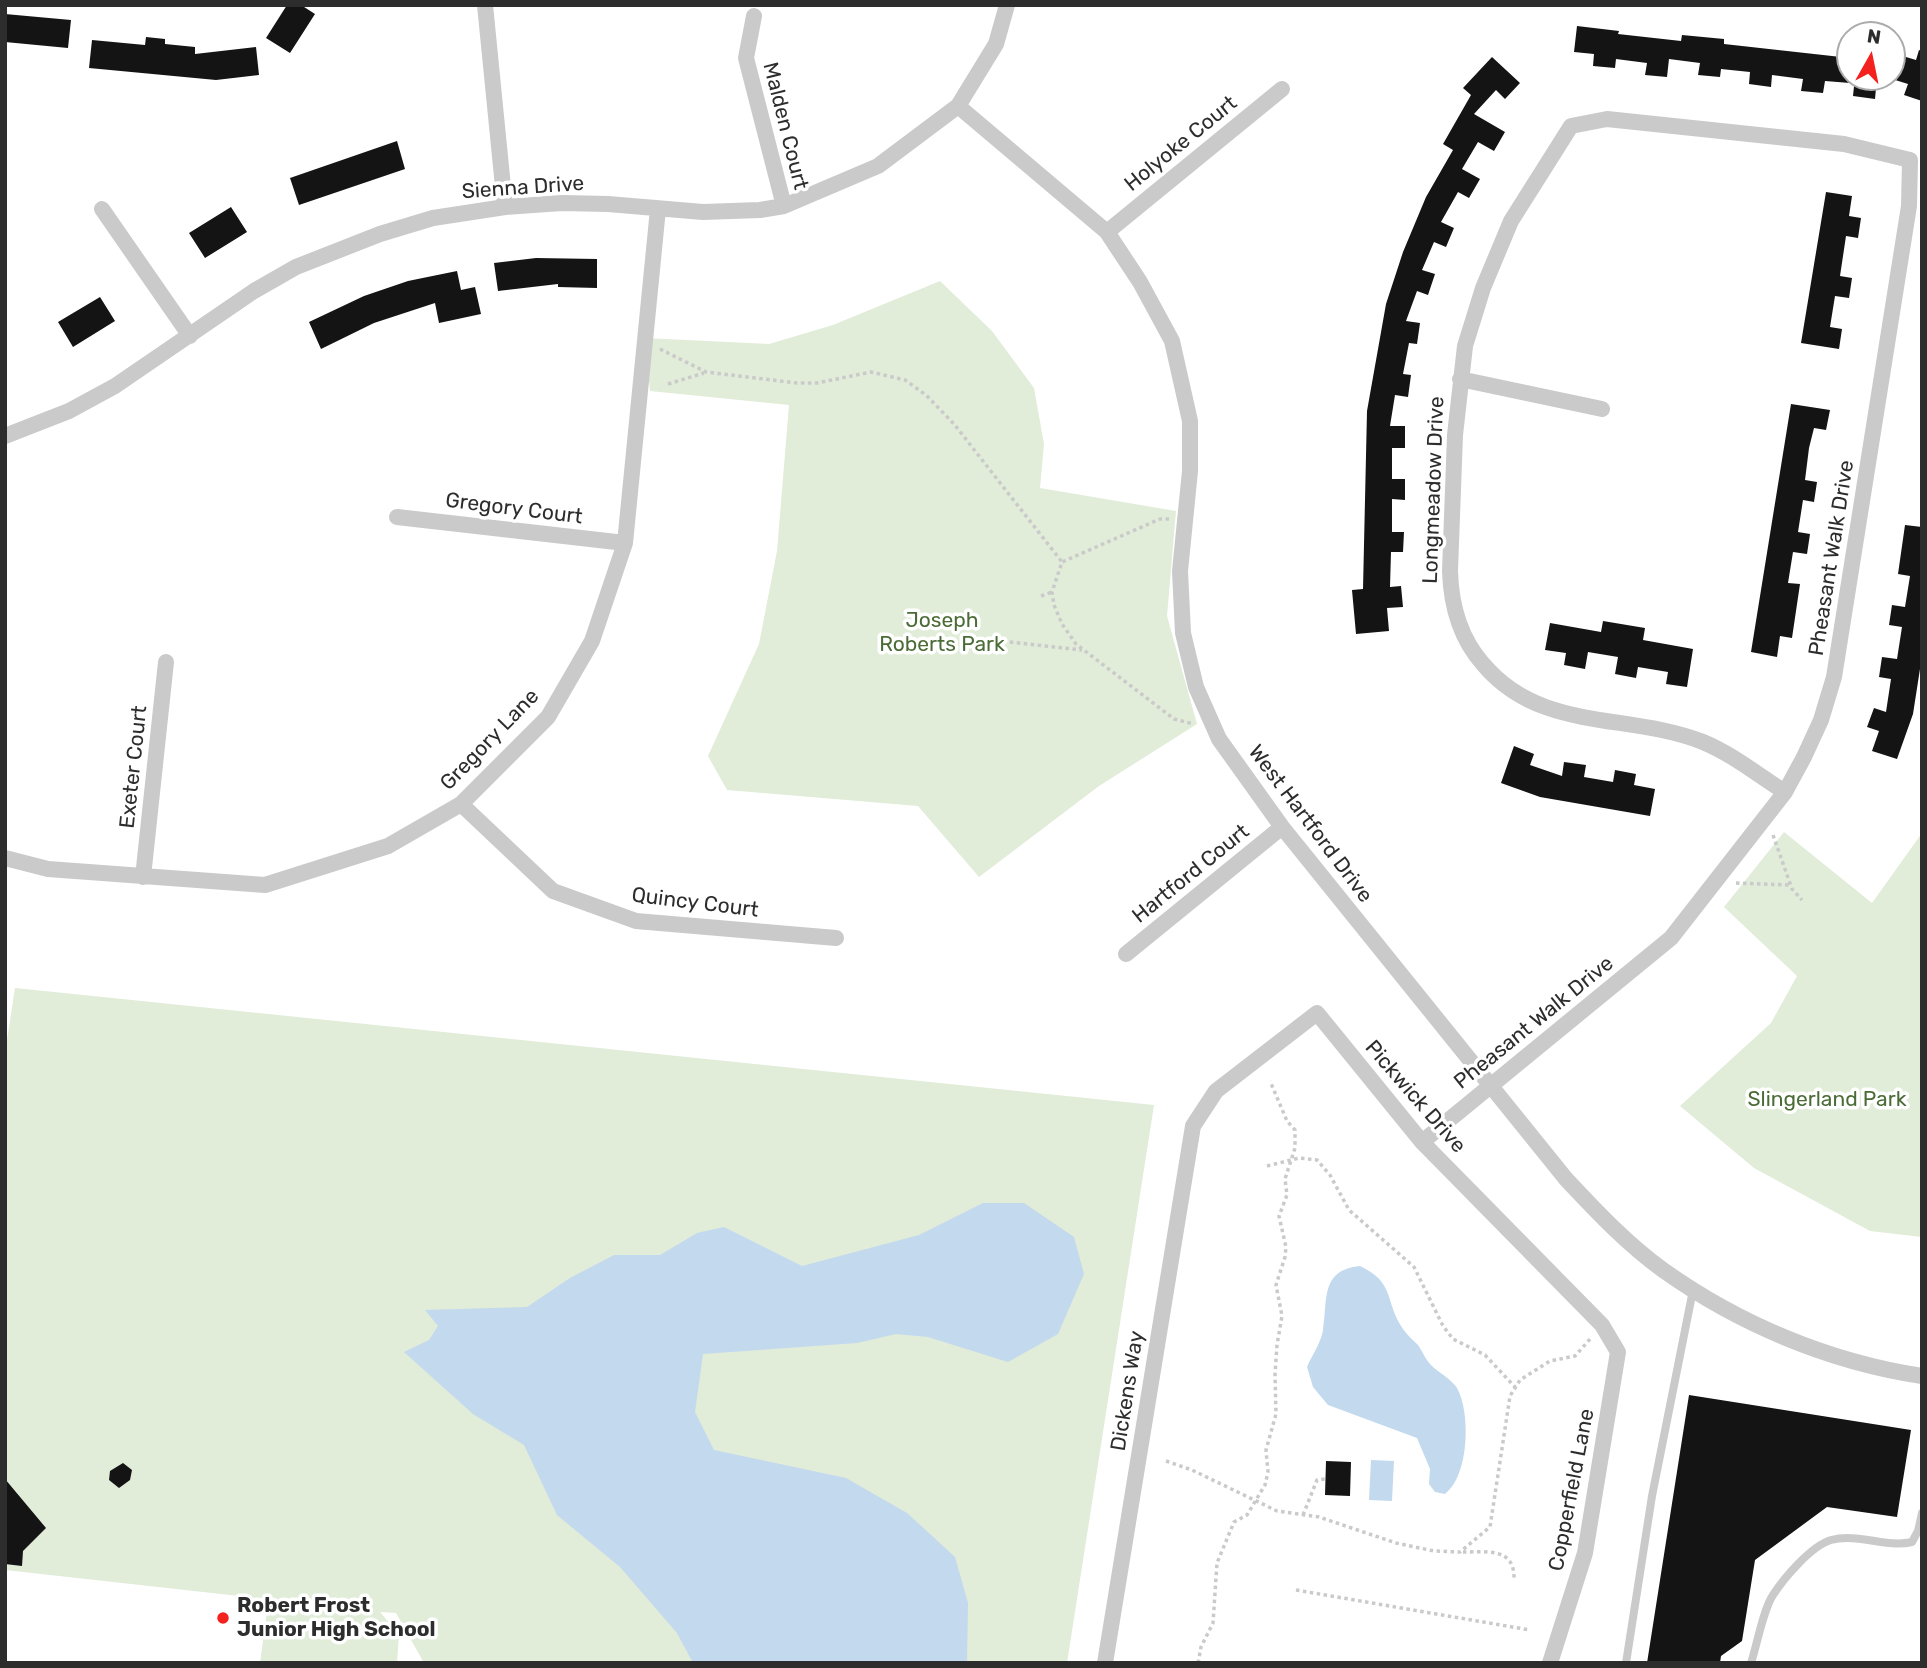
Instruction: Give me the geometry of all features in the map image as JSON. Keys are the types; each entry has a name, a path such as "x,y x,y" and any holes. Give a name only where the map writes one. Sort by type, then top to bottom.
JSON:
{"street":[{"path":"485,5 505,207"},
{"name":"Sienna Drive","path":"5,436 69,411 116,386 254,291 296,267 337,250 433,218 505,207 562,203 735,212 783,206 878,166 958,106 996,44 1007,5"},
{"name":"Malden Court","path":"754,16 746,58 783,206"},
{"name":"Holyoke Court","path":"1107,232 1282,89"},
{"name":"West Hartford Drive","path":"958,106 1107,232 1140,282 1172,341 1190,421 1190,471 1180,571 1183,633 1196,687 1213,726 1282,827 1566,1179 1601,1216 1662,1269 1728,1310 1817,1351 1870,1366 1922,1376"},
{"name":"Pheasant Walk Drive","path":"1422,1142 1671,938 1767,817 1785,792 1804,757 1821,720 1834,677 1909,206 1910,160 1844,144 1608,119 1571,126"},
{"name":"Longmeadow Drive","path":"1571,126 1511,221 1483,288 1465,346 1455,435 1450,591 1463,634 1495,679 1514,694 1543,708 1655,730 1703,743 1785,792"},
{"path":"102,209 190,336"},
{"name":"Gregory Lane","path":"5,858 48,869 265,885 387,846 461,804 548,717 592,641 625,543 658,209"},
{"path":"1460,379 1602,409"},
{"name":"Gregory Court","path":"397,517 625,543"},
{"name":"Exeter Court","path":"143,877 166,662"},
{"name":"Quincy Court","path":"461,804 553,891 636,921 836,938"},
{"name":"Hartford Court","path":"1126,954 1282,827"},
{"name":"Pickwick Drive","path":"1193,1126 1216,1091 1317,1013 1422,1142 1602,1325"},
{"name":"Dickens Way","path":"1105,1663 1193,1126"},
{"name":"Copperfield Lane","path":"1550,1663 1585,1553 1618,1352 1602,1325"}],"lane":[{"path":"1626,1663 1652,1496 1693,1290"},
{"path":"1751,1663 1771,1597 1806,1555 1831,1541 1858,1539 1898,1546 1912,1542 1920,1532 1922,1513"}],"path":[{"path":"659,348 706,372 797,383 817,383 871,372 905,380 926,394 954,424 1062,562"},
{"path":"668,384 706,372"},
{"path":"1185,520 1160,519 1062,562 1052,592 1054,606 1062,624 1076,644 1174,719 1213,726"},
{"path":"1041,596 1052,592"},
{"path":"982,639 1084,650"},
{"path":"1767,817 1790,885 1802,900"},
{"path":"1716,882 1790,885"},
{"path":"1198,1663 1201,1647 1213,1623 1217,1563 1234,1522 1247,1515 1265,1485 1268,1472 1266,1450 1276,1413 1275,1364 1282,1316 1276,1285 1286,1247 1279,1216 1287,1195 1285,1179 1295,1148 1296,1130 1287,1121 1270,1081"},
{"path":"1267,1166 1299,1158 1317,1160 1330,1175 1349,1210 1414,1267 1443,1326 1453,1339 1485,1355 1516,1387"},
{"path":"1460,1552 1490,1527 1510,1396 1520,1380 1550,1361 1575,1356 1602,1325"},
{"path":"1166,1461 1277,1511 1319,1517 1396,1543 1434,1551 1497,1552 1510,1560 1514,1567 1514,1579"},
{"path":"1303,1515 1317,1479 1325,1479"},
{"path":"1296,1590 1530,1630"}],"green space":[{"name":"Joseph Roberts Park","path":"940,281 992,331 1034,388 1044,444 1040,488 1176,511 1167,616 1197,724 1099,786 979,877 918,806 727,790 708,756 759,644 777,551 789,405 650,391 645,338 769,344 833,325"},
{"name":"Slingerland Park","path":"1784,832 1872,903 1922,833 1922,1237 1870,1231 1754,1168 1680,1106 1771,1023 1797,976 1724,907"},
{"path":"15,988 1154,1105 1067,1663 424,1663 396,1613 380,1612 399,1634 397,1663 260,1663 268,1604 374,1611 5,1570 5,1053"}],"water":[{"path":"983,1203 1024,1203 1074,1237 1084,1274 1058,1334 1008,1362 928,1337 896,1334 857,1343 703,1354 695,1412 714,1450 846,1478 907,1513 955,1557 968,1603 967,1663 693,1663 677,1633 620,1567 557,1515 524,1445 473,1414 404,1352 429,1340 438,1326 425,1310 527,1307 570,1278 614,1255 660,1255 697,1233 724,1227 802,1266 919,1235"},
{"path":"1360,1266 1379,1279 1403,1329 1431,1365 1457,1388 1464,1413 1465,1444 1459,1473 1445,1494 1435,1492 1429,1484 1430,1469 1417,1438 1328,1405 1313,1387 1307,1367 1322,1335 1328,1288 1338,1273"},
{"path":"1371,1460 1394,1461 1392,1501 1369,1500"}],"building":[{"path":"287,5 301,5 315,14 290,53 266,38"},
{"path":"5,14 71,20 68,48 5,42"},
{"path":"1577,26 1681,41 1682,35 1724,39 1724,44 1836,56 1836,82 1825,81 1823,93 1801,91 1803,79 1772,75 1771,87 1749,84 1750,72 1721,69 1720,77 1698,75 1700,63 1669,59 1667,77 1645,75 1647,63 1616,59 1615,68 1593,66 1594,54 1574,52"},
{"path":"146,37 165,39 165,44 195,47 195,54 256,47 259,75 216,80 89,68 92,40 145,45"},
{"path":"1919,50 1922,51 1922,101 1904,95 1908,84 1906,57 1916,60"},
{"path":"1492,57 1520,83 1505,99 1496,90 1474,114 1505,132 1494,151 1478,142 1462,169 1480,179 1469,198 1458,192 1441,222 1454,228 1446,247 1434,242 1422,270 1435,274 1428,295 1417,291 1406,321 1420,323 1417,344 1409,343 1403,374 1411,375 1408,397 1395,395 1390,426 1405,426 1405,448 1392,448 1392,479 1405,479 1405,500 1392,499 1392,532 1404,532 1403,552 1391,552 1390,587 1401,586 1403,607 1387,608 1389,631 1356,634 1352,590 1363,589 1367,411 1386,304 1403,252 1426,197 1453,150 1443,144 1471,95 1463,88"},
{"path":"1854,91 1876,91 1875,99 1853,96"},
{"path":"397,141 405,169 299,205 290,178"},
{"path":"1826,192 1852,196 1849,216 1861,218 1858,238 1846,236 1840,276 1852,278 1849,298 1835,296 1830,327 1842,329 1839,349 1801,343"},
{"path":"231,207 247,232 205,258 189,233"},
{"path":"536,258 597,259 597,288 558,287 558,284 498,291 494,263"},
{"path":"457,271 461,290 475,287 481,314 439,323 435,303 374,323 321,349 309,322 364,296 408,281"},
{"path":"100,297 115,321 73,347 58,322"},
{"path":"1791,404 1830,410 1826,430 1814,428 1809,448 1805,480 1817,482 1814,502 1803,500 1798,532 1810,534 1807,554 1793,552 1788,583 1800,584 1792,638 1780,636 1777,657 1751,652"},
{"path":"1905,525 1922,527 1922,656 1913,714 1897,759 1872,751 1879,731 1867,727 1874,708 1886,712 1891,679 1879,677 1882,657 1897,659 1902,627 1889,625 1892,605 1905,607 1910,576 1898,574"},
{"path":"1603,621 1645,628 1643,640 1693,649 1687,687 1666,684 1668,672 1638,667 1636,678 1615,674 1618,657 1588,652 1585,669 1564,665 1566,653 1545,650 1550,623 1601,632"},
{"path":"1514,746 1534,754 1530,765 1562,776 1564,762 1586,765 1584,777 1613,782 1615,770 1636,774 1634,785 1655,789 1650,816 1540,797 1501,783"},
{"path":"1689,1395 1911,1430 1897,1517 1827,1507 1755,1560 1742,1641 1721,1656 1720,1663 1647,1663"},
{"path":"1326,1461 1351,1462 1350,1496 1325,1495"},
{"path":"123,1463 132,1470 130,1480 119,1488 109,1480 110,1471"},
{"path":"5,1479 46,1528 23,1551 22,1566 5,1564"}],"place":[{"name":"Robert Frost Junior High School","path":"223,1618"}]}
